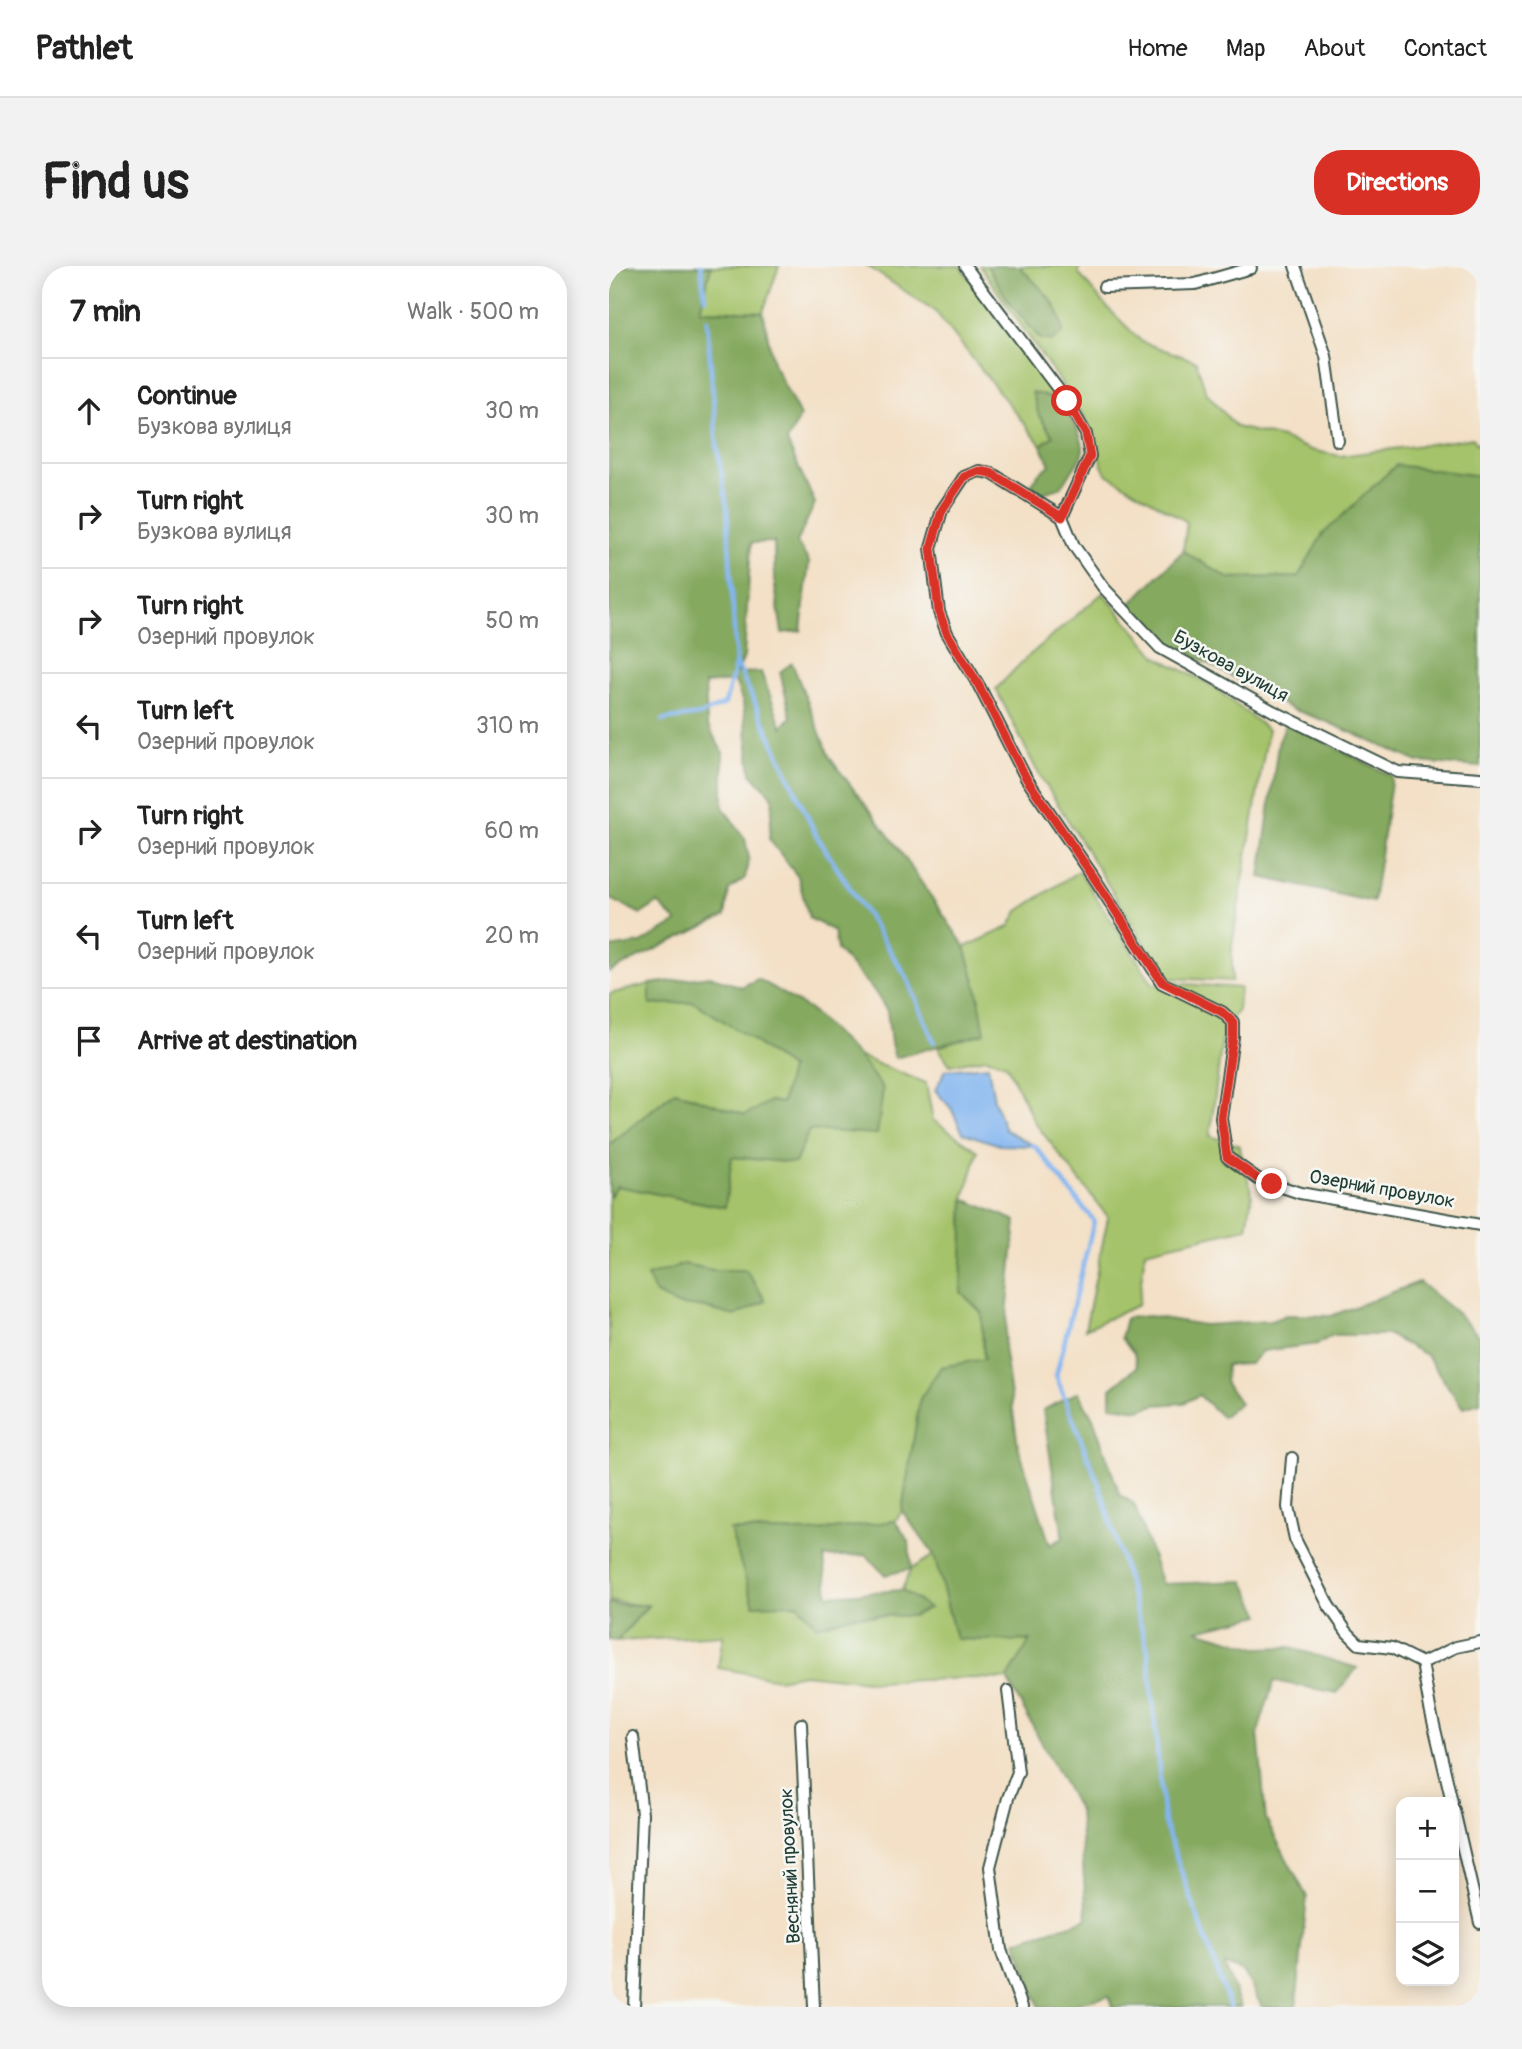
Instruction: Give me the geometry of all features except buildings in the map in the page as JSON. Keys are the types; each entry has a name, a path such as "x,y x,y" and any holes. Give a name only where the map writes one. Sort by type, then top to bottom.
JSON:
{"street":[{"path":"965,266 1067,401 1086,434 1090,456 1062,517"},
{"path":"1295,266 1326,355 1338,440"},
{"path":"1104,287 1195,284 1253,267"},
{"name":"Озерний провулок","path":"1062,517 991,473 979,471 964,477 942,510 931,548 939,612 947,633 979,686 1026,778 1162,982 1222,1012 1233,1022 1221,1118 1227,1157 1258,1179 1300,1193 1480,1225"},
{"name":"Бузкова вулиця","path":"1062,517 1074,546 1104,587 1160,648 1273,711 1398,772 1480,779"},
{"path":"1292,1458 1288,1507 1295,1539 1329,1606 1359,1644 1392,1648 1422,1663"},
{"path":"1422,1663 1457,1647 1480,1642"},
{"path":"1422,1663 1451,1797"},
{"path":"1008,1691 1018,1772 1008,1798 990,1867 1001,1950 1021,2007"},
{"name":"Весняний провулок","path":"801,1724 814,2007"},
{"path":"633,1737 642,1814 634,2007"},
{"path":"1459,1832 1480,1923"}],"green space":[{"path":"609,266 711,266 700,310 763,312 773,363 800,416 787,442 815,503 797,542 809,562 801,631 782,633 775,586 774,542 751,543 744,657 737,673 761,672 782,727 791,717 780,672 792,663 830,758 896,845 965,947 977,988 985,1033 895,1058 887,1011 875,992 837,950 834,931 809,918 798,877 769,839 773,797 751,773 743,703 735,681 705,684 707,724 723,753 723,807 745,839 749,858 745,878 729,890 725,916 609,972 609,948 641,943 677,922 658,903 641,914 609,898"},
{"path":"711,266 779,266 763,312 699,310"},
{"path":"867,266 960,266 1061,405 1051,397 1039,416 1053,436 1041,445 935,311"},
{"path":"980,266 1079,266 1079,274 1142,342 1196,361 1206,392 1236,427 1340,456 1473,438 1480,444 1480,476 1449,473 1323,534 1298,577 1228,578 1183,551 1187,522 1107,474 1087,421"},
{"path":"987,266 1019,266 1053,303 1063,332 1053,341 1040,339 1008,300"},
{"path":"1032,392 1048,396 1063,408 1073,422 1083,450 1060,488 1043,493 1031,486 1038,474 1050,465 1041,445 1053,436 1039,416"},
{"path":"1396,465 1480,476 1480,767 1418,762 1292,709 1166,641 1128,606 1183,551 1228,578 1298,577 1323,534"},
{"path":"1103,593 1157,657 1213,686 1268,730 1232,945 1232,981 1166,978 1036,769 996,689 1025,659"},
{"path":"1286,723 1392,776 1373,902 1260,877 1278,744"},
{"path":"1079,871 1153,984 1240,988 1238,1010 1223,1031 1210,1136 1239,1145 1252,1195 1247,1228 1145,1251 1138,1305 1085,1329 1108,1217 1035,1123 1006,1064 986,1058 950,1065 938,1047 984,1033 977,988 965,947 1009,927 1018,911"},
{"path":"710,976 741,987 758,979 810,1010 858,1056 883,1089 877,1134 809,1130 795,1163 732,1157 725,1207 617,1186 609,1197 609,1145 675,1091 745,1115 770,1101 782,1103 790,1068 694,1002 650,1005 650,984"},
{"path":"650,984 650,1005 694,1002 791,1069 782,1104 770,1101 745,1116 675,1091 609,1145 609,994"},
{"path":"858,1056 926,1083 933,1120 978,1151 964,1199 961,1292 981,1312 984,1360 941,1367 920,1399 902,1511 895,1521 810,1532 730,1530 817,1626 854,1615 912,1616 928,1608 902,1590 911,1569 934,1555 956,1639 1030,1641 1007,1679 876,1682 804,1674 778,1679 718,1668 723,1635 617,1641 648,1606 609,1601 609,1197 617,1186 724,1207 732,1157 795,1163 809,1130 877,1134 883,1089"},
{"path":"964,1199 1016,1221 1004,1347 1018,1446 1050,1545 1063,1538 1043,1410 1078,1392 1093,1418 1120,1495 1134,1504 1162,1584 1244,1581 1261,1615 1197,1630 1257,1648 1289,1647 1357,1668 1337,1693 1274,1681 1258,1732 1266,1820 1307,1897 1296,2007 1262,2007 1244,1972 1224,1964 1241,2007 1113,2007 1109,1996 1062,2007 1039,2007 1016,1941 1087,1919 1079,1811 1007,1679 1030,1641 956,1639 934,1555 902,1511 920,1399 941,1367 984,1359 981,1312 961,1292"},
{"path":"684,1264 713,1270 746,1270 766,1301 735,1316 675,1304 656,1294 647,1276"},
{"path":"1419,1282 1459,1315 1480,1337 1480,1403 1463,1408 1426,1355 1389,1335 1333,1335 1318,1344 1262,1351 1250,1364 1226,1365 1225,1382 1240,1403 1222,1417 1199,1395 1184,1403 1155,1405 1139,1410 1111,1406 1111,1388 1137,1367 1134,1353 1121,1338 1126,1318 1149,1316 1204,1325 1271,1321 1286,1315 1331,1316"},
{"path":"895,1521 909,1541 911,1569 885,1575 866,1555 824,1557 828,1595 902,1590 929,1608 912,1616 854,1615 817,1626 798,1604 754,1605 730,1530 810,1532"},
{"path":"609,1603 648,1605 617,1641 609,1640"}],"water":[{"path":"988,1066 994,1100 1005,1130 1035,1146 1000,1145 963,1133 951,1108 935,1090 946,1070"}],"waterway":[{"path":"701,266 705,298"},
{"path":"707,320 717,446 727,506 736,662 816,835 906,976 934,1042"},
{"path":"663,720 700,715 725,704 736,662"},
{"path":"1032,1145 1094,1221 1056,1376 1101,1490 1148,1650 1164,1823 1230,2007"}],"route":[{"path":"1067,401 1086,434 1090,456 1062,517 991,473 979,471 964,477 942,510 931,548 939,612 947,633 979,686 1026,778 1162,982 1222,1012 1233,1022 1221,1118 1227,1157 1258,1179 1272,1184"}]}
